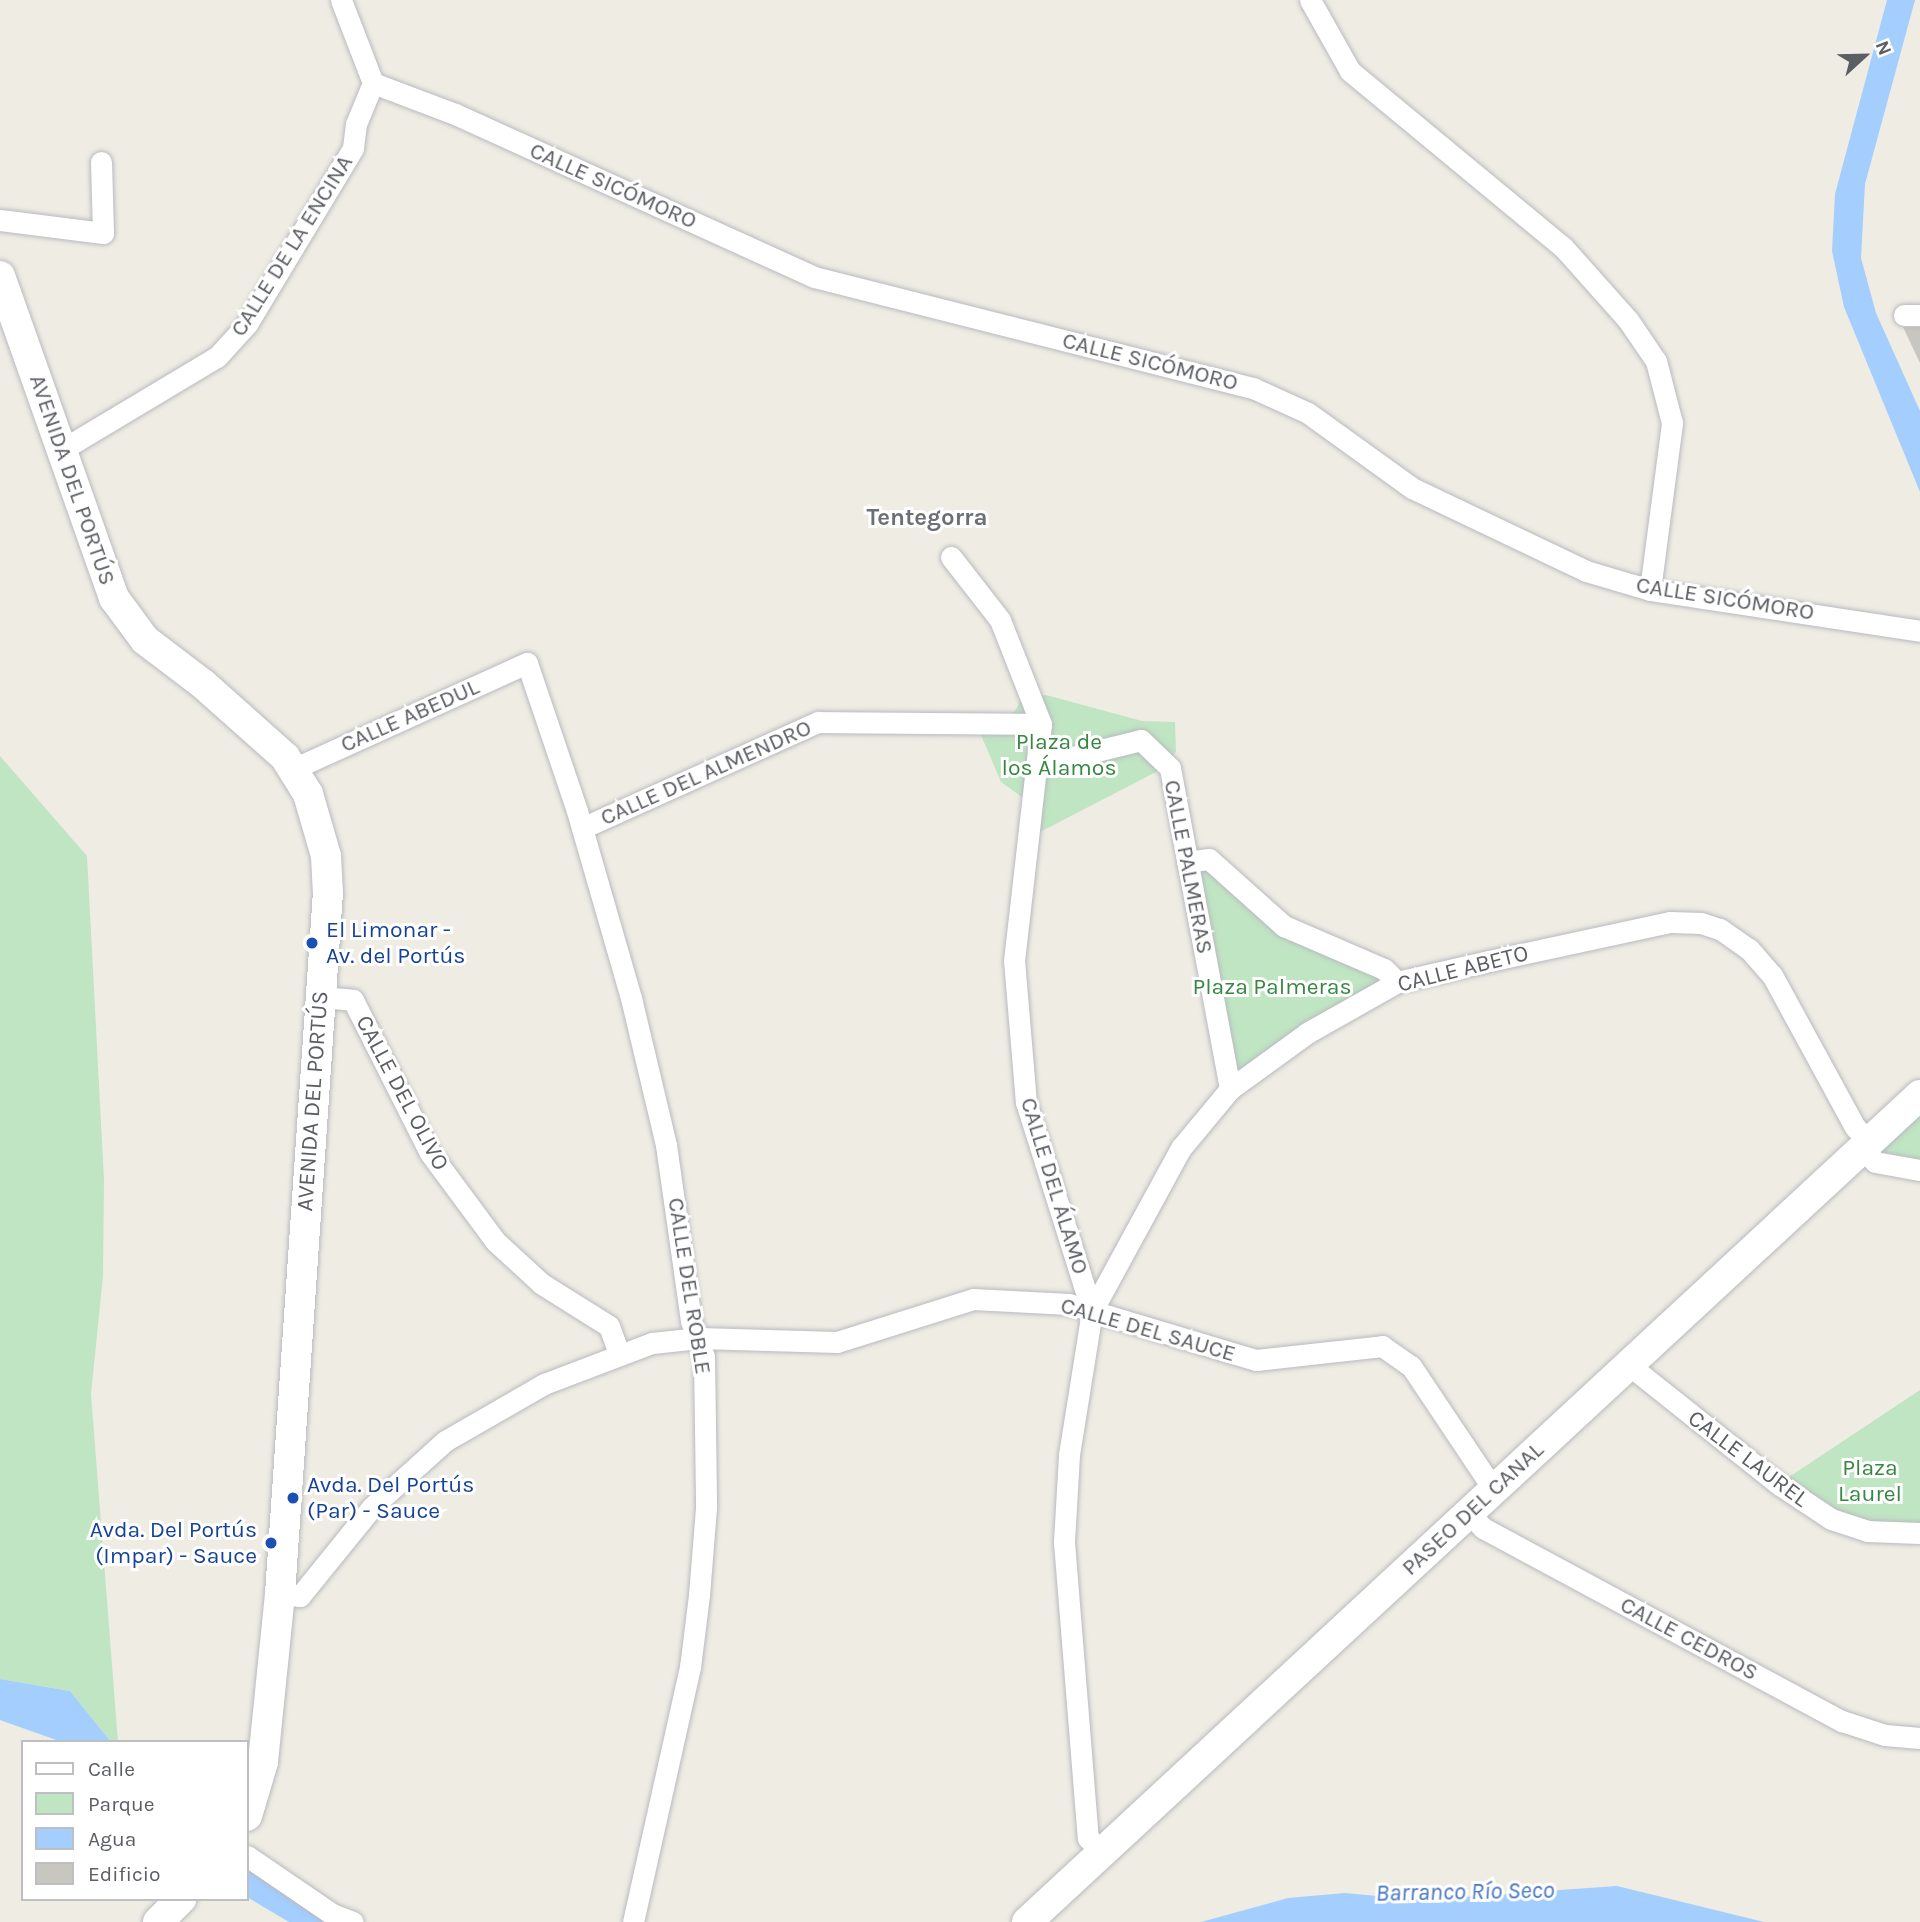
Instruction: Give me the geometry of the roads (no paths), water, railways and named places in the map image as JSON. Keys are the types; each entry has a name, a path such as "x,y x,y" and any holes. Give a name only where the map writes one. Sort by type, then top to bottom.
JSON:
{"main road":[{"name":"AVENIDA DEL PORTÚS","path":"0,276 63,449 97,558 128,620 160,654 257,730 293,769 313,807 326,856 321,997 280,1594 264,1762 248,1813"},
{"name":"PASEO DEL CANAL","path":"1027,1922 1920,1096"},
{"path":"158,1922 179,1901"}],"street":[{"path":"1310,0 1350,71 1563,247 1628,320 1657,361 1672,423 1650,590"},
{"path":"345,1 373,83"},
{"name":"CALLE SICÓMORO","path":"373,83 455,114 814,277 1253,388 1308,413 1412,488 1587,571 1650,590 1920,631"},
{"name":"CALLE DE LA ENCINA","path":"63,449 166,391 228,348 353,148 356,124 373,83"},
{"path":"0,220 103,233 101,162"},
{"path":"951,557 1000,620 1041,724 1040,765"},
{"name":"CALLE ABEDUL","path":"293,769 527,663"},
{"name":"CALLE DEL ROBLE","path":"527,663 582,828 631,998 666,1145 691,1321 704,1356 706,1508 690,1667 633,1922"},
{"name":"CALLE DEL ALMENDRO","path":"582,828 818,722 1041,724"},
{"name":"CALLE PALMERAS","path":"1040,765 1141,740 1170,768 1230,1089"},
{"name":"CALLE DEL ÁLAMO","path":"1040,765 1014,960 1020,1059 1038,1149 1092,1311 1069,1455 1064,1542 1088,1838 1102,1852"},
{"path":"1187,862 1209,859 1283,926 1384,969 1397,982"},
{"name":"CALLE ABETO","path":"1092,1311 1181,1148 1230,1089 1307,1033 1397,982 1656,925 1701,923 1736,939 1761,961 1866,1145"},
{"name":"CALLE DEL OLIVO","path":"321,997 353,1000 430,1153 495,1241 542,1283 609,1326 619,1353"},
{"path":"1866,1145 1875,1161 1920,1170"},
{"name":"CALLE DEL SAUCE","path":"280,1594 300,1596 372,1507 445,1441 544,1384 619,1353 652,1343 699,1338 837,1342 973,1299 1069,1304 1256,1360 1370,1345 1391,1349 1411,1366 1494,1490"},
{"name":"CALLE LAUREL","path":"1629,1365 1780,1485 1831,1519 1867,1531 1920,1533"},
{"name":"CALLE CEDROS","path":"1469,1513 1483,1528 1842,1721 1885,1735 1920,1738"},
{"path":"248,1857 332,1914 353,1922"}],"water":[{"path":"1887,0 1915,0 1865,184 1861,258 1876,313 1920,411 1920,492 1844,307 1832,251 1835,194"},
{"path":"0,1679 70,1691 109,1740 56,1740 0,1720"},
{"path":"248,1857 332,1922 289,1922 248,1898"},
{"path":"1617,1886 1764,1922 1201,1922 1288,1898 1345,1893 1420,1900"}],"place":[{"name":"El Limonar - Av. del Portús","path":"312,943"},
{"name":"Avda. Del Portús (Par) - Sauce","path":"293,1498"},
{"name":"Avda. Del Portús (Impar) - Sauce","path":"271,1543"}],"district":[{"name":"Tentegorra","path":"927,518"}],"park label":[{"name":"Plaza de los Álamos","path":"1059,755"},
{"name":"Plaza Palmeras","path":"1272,987"},
{"name":"Plaza Laurel","path":"1870,1481"}],"water label":[{"name":"Barranco Río Seco","path":"1465,1892"}]}
